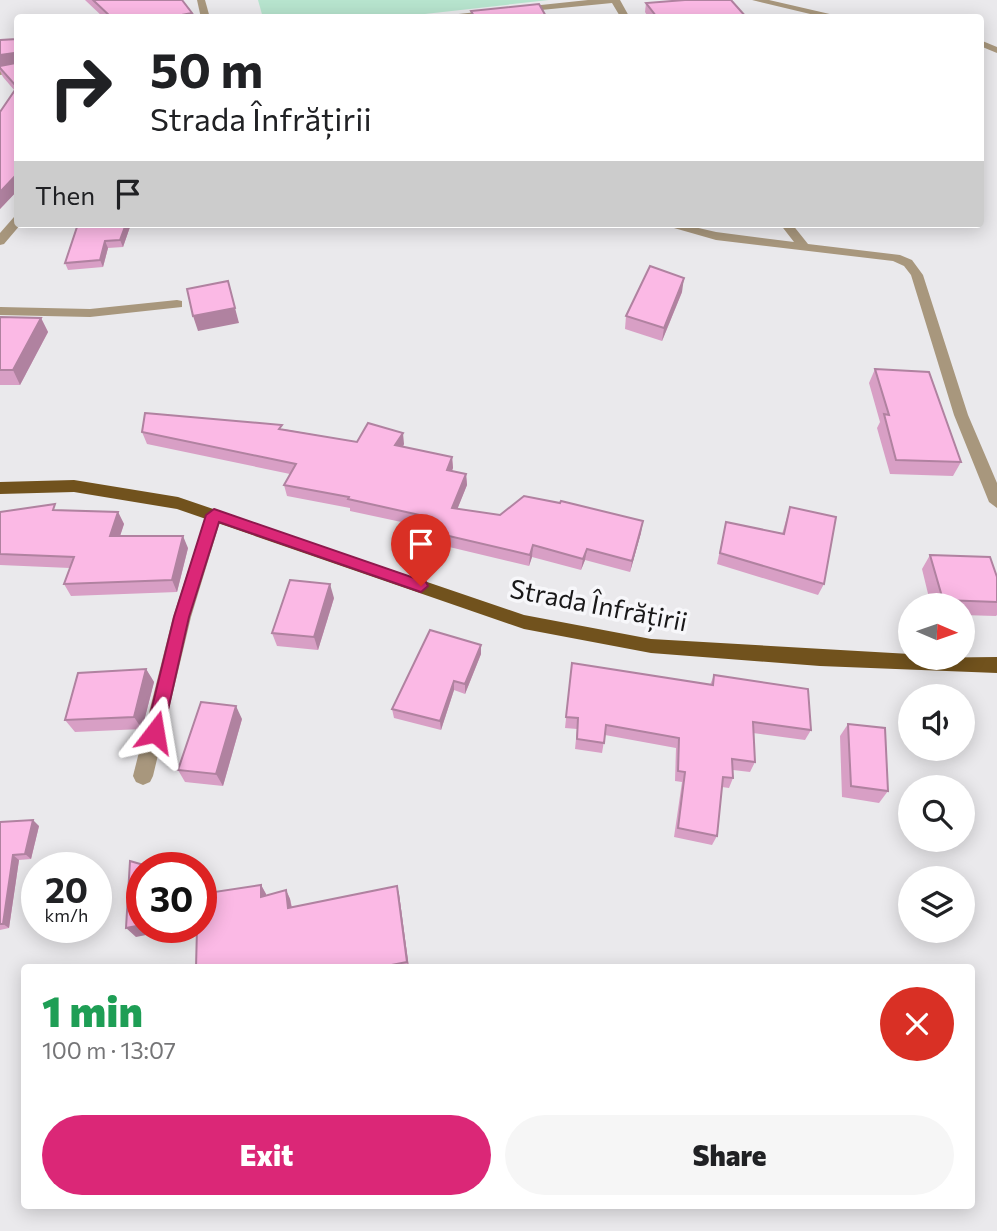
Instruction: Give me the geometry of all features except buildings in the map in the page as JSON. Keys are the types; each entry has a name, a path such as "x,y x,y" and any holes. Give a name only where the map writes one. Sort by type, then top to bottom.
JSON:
{"main road":[{"name":"Strada Înfrățirii","path":"0,488 74,486 178,503 524,622 651,646 820,658 997,665"}],"street":[{"path":"498,14 615,0"},
{"path":"756,0 824,14"},
{"path":"0,242 14,225"},
{"path":"683,228 716,236 896,258 908,263 917,275 961,415 997,502"},
{"path":"789,228 803,245"},
{"path":"0,311 90,313 177,304"},
{"path":"143,776 181,617 214,515"}],"green space":[{"path":"258,0 549,0 425,14 262,14"}],"route":[{"path":"155,732 181,617 214,515 421,586"}]}
